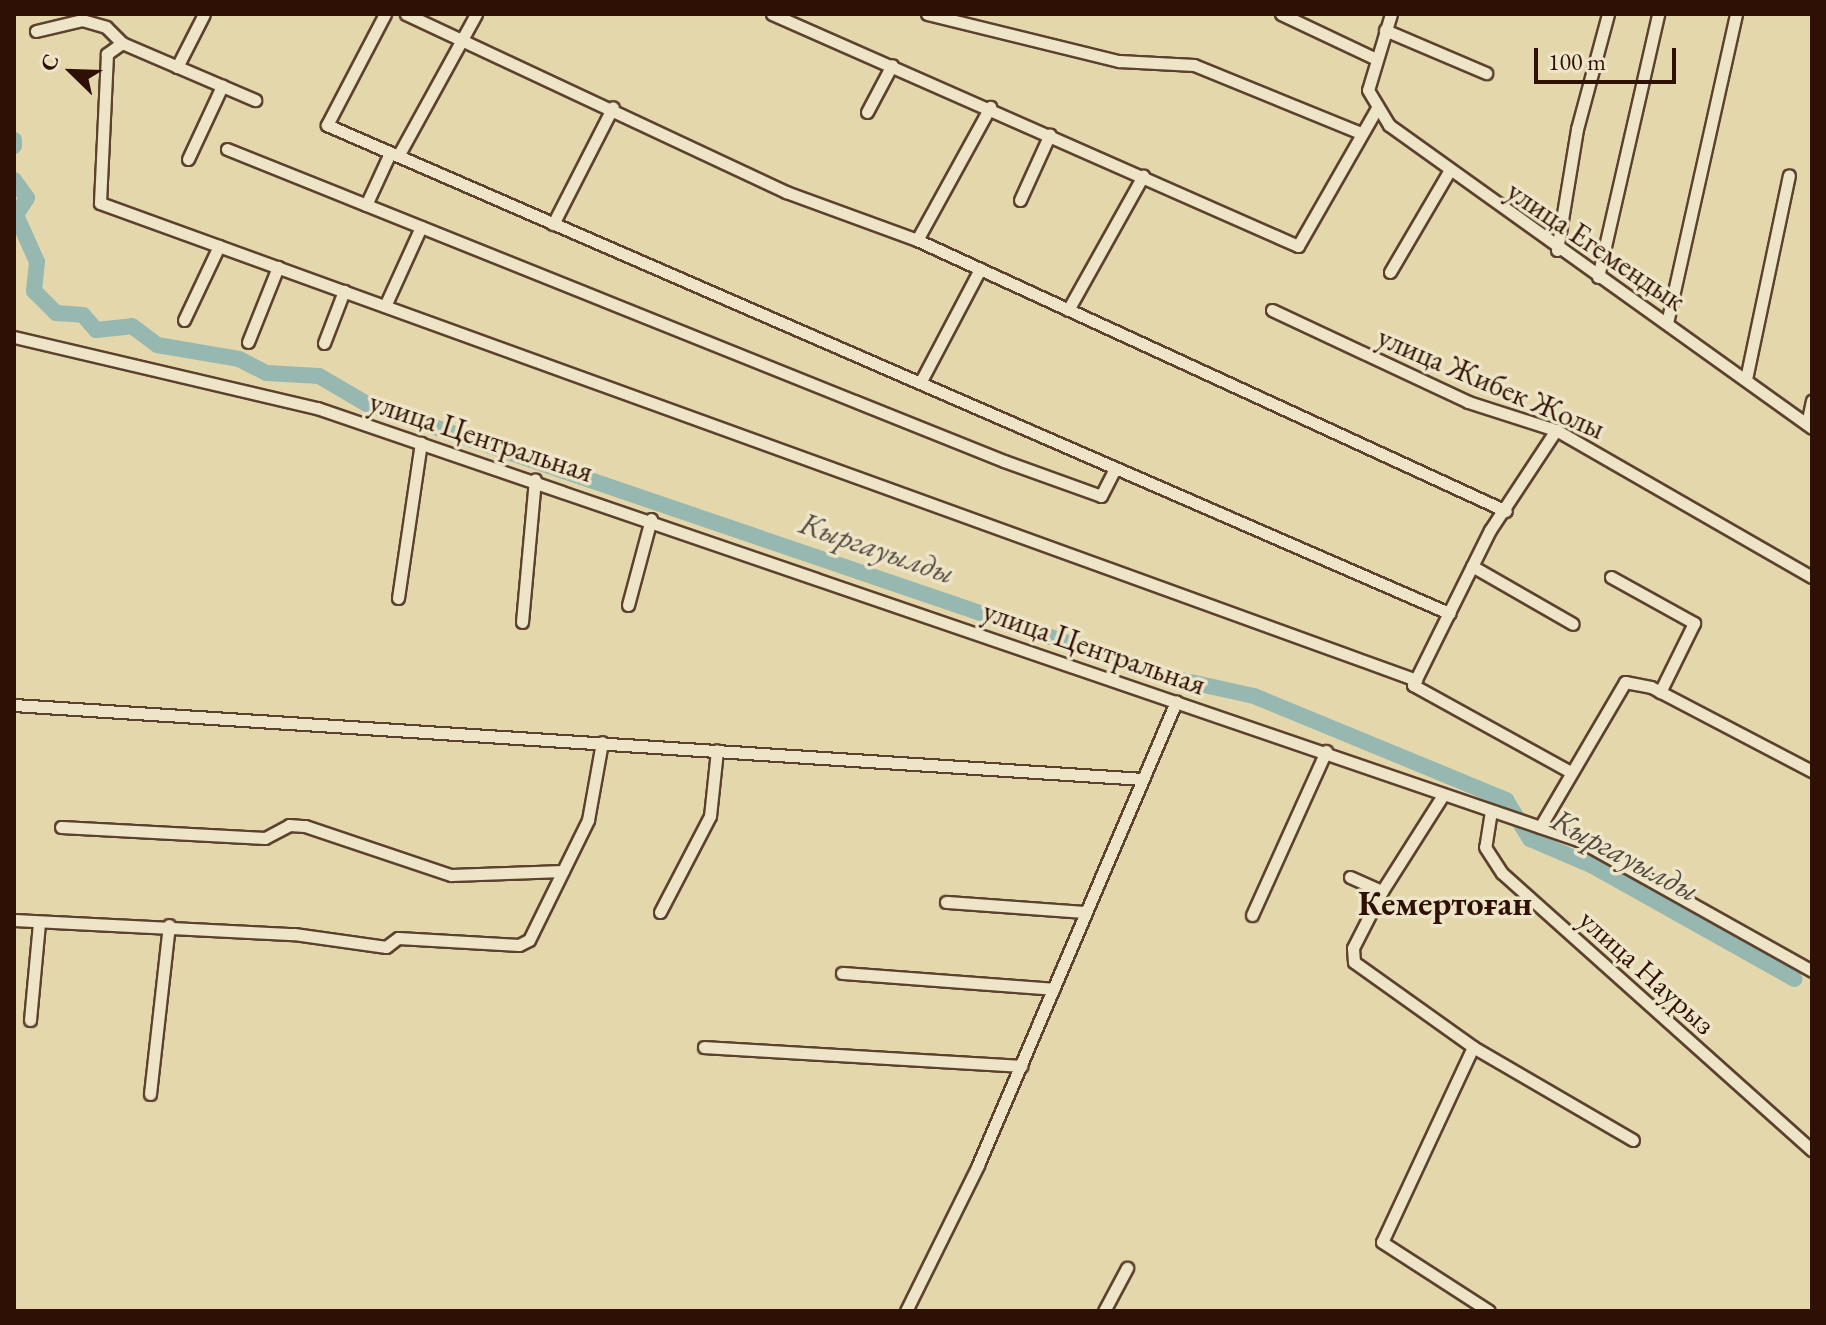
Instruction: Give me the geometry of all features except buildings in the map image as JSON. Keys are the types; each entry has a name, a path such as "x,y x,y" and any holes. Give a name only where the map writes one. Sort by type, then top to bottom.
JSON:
{"street":[{"path":"177,67 204,14"},
{"path":"385,14 327,125 1449,613"},
{"path":"406,14 613,107 786,192 917,240 1506,511"},
{"path":"366,205 476,14"},
{"path":"772,14 990,107 1298,246 1358,132 1376,110"},
{"path":"927,14 1119,61 1194,65 1358,132"},
{"path":"1281,14 1376,59 1391,14"},
{"path":"1557,250 1577,129 1608,14"},
{"path":"1598,277 1658,14"},
{"path":"1667,323 1736,14"},
{"path":"36,31 82,20 106,27 122,43 255,100"},
{"path":"1385,30 1486,73"},
{"path":"122,43 107,54 100,203 1416,680 1467,720 1569,771"},
{"name":"улица Егемендык","path":"1376,59 1368,90 1376,110 1448,173 1667,323 1809,426"},
{"path":"867,112 892,65"},
{"path":"188,159 222,86"},
{"path":"553,224 613,107"},
{"path":"917,240 990,107"},
{"path":"1020,200 1050,134"},
{"path":"227,149 1087,491 1101,496 1115,469"},
{"path":"1390,272 1448,173"},
{"path":"1746,379 1789,175"},
{"path":"1068,310 1143,176"},
{"path":"385,306 421,227"},
{"path":"184,320 219,246"},
{"path":"248,342 278,267"},
{"path":"920,383 980,269"},
{"path":"324,343 344,291"},
{"name":"улица Жибек Жолы","path":"1272,310 1468,402 1556,430 1812,577"},
{"name":"улица Центральная","path":"14,337 245,388 421,443 1326,751 1598,850 1812,971"},
{"path":"1809,426 1812,401"},
{"path":"1416,680 1472,566 1556,430"},
{"path":"398,598 421,443"},
{"path":"522,622 535,480"},
{"path":"628,605 651,519"},
{"path":"1472,566 1573,624"},
{"path":"1611,577 1694,623 1660,692"},
{"path":"1534,825 1617,687 1634,680 1812,771"},
{"path":"907,1311 1021,1066 1176,702"},
{"path":"14,705 1143,779"},
{"path":"14,920 169,925 386,947 398,938 519,945 529,940 593,806 602,742"},
{"path":"660,912 710,816 717,750"},
{"path":"1252,915 1326,751"},
{"path":"1443,795 1382,891 1353,948 1354,962 1473,1047 1633,1140"},
{"name":"улица Наурыз","path":"1491,811 1485,847 1502,873 1812,1150"},
{"path":"61,827 265,838 289,825 305,826 451,875 563,871"},
{"path":"1350,877 1382,891"},
{"path":"946,902 1086,912"},
{"path":"30,1020 39,923"},
{"path":"150,1094 169,925"},
{"path":"842,973 1053,989"},
{"path":"704,1047 1021,1066"},
{"path":"1473,1047 1382,1242 1489,1311"},
{"path":"1104,1311 1127,1268"}],"waterway":[{"name":"Кыргауылды","path":"14,140 14,146"},
{"name":"Кыргауылды","path":"14,180 27,198 16,215 37,262 34,291 56,313 83,315 96,330 132,326 157,345 239,359 267,373 319,376 367,404 1168,677 1254,696 1506,800 1530,839 1593,866 1794,979"}],"district":[{"name":"Кемертоған","path":"1445,904"}]}
